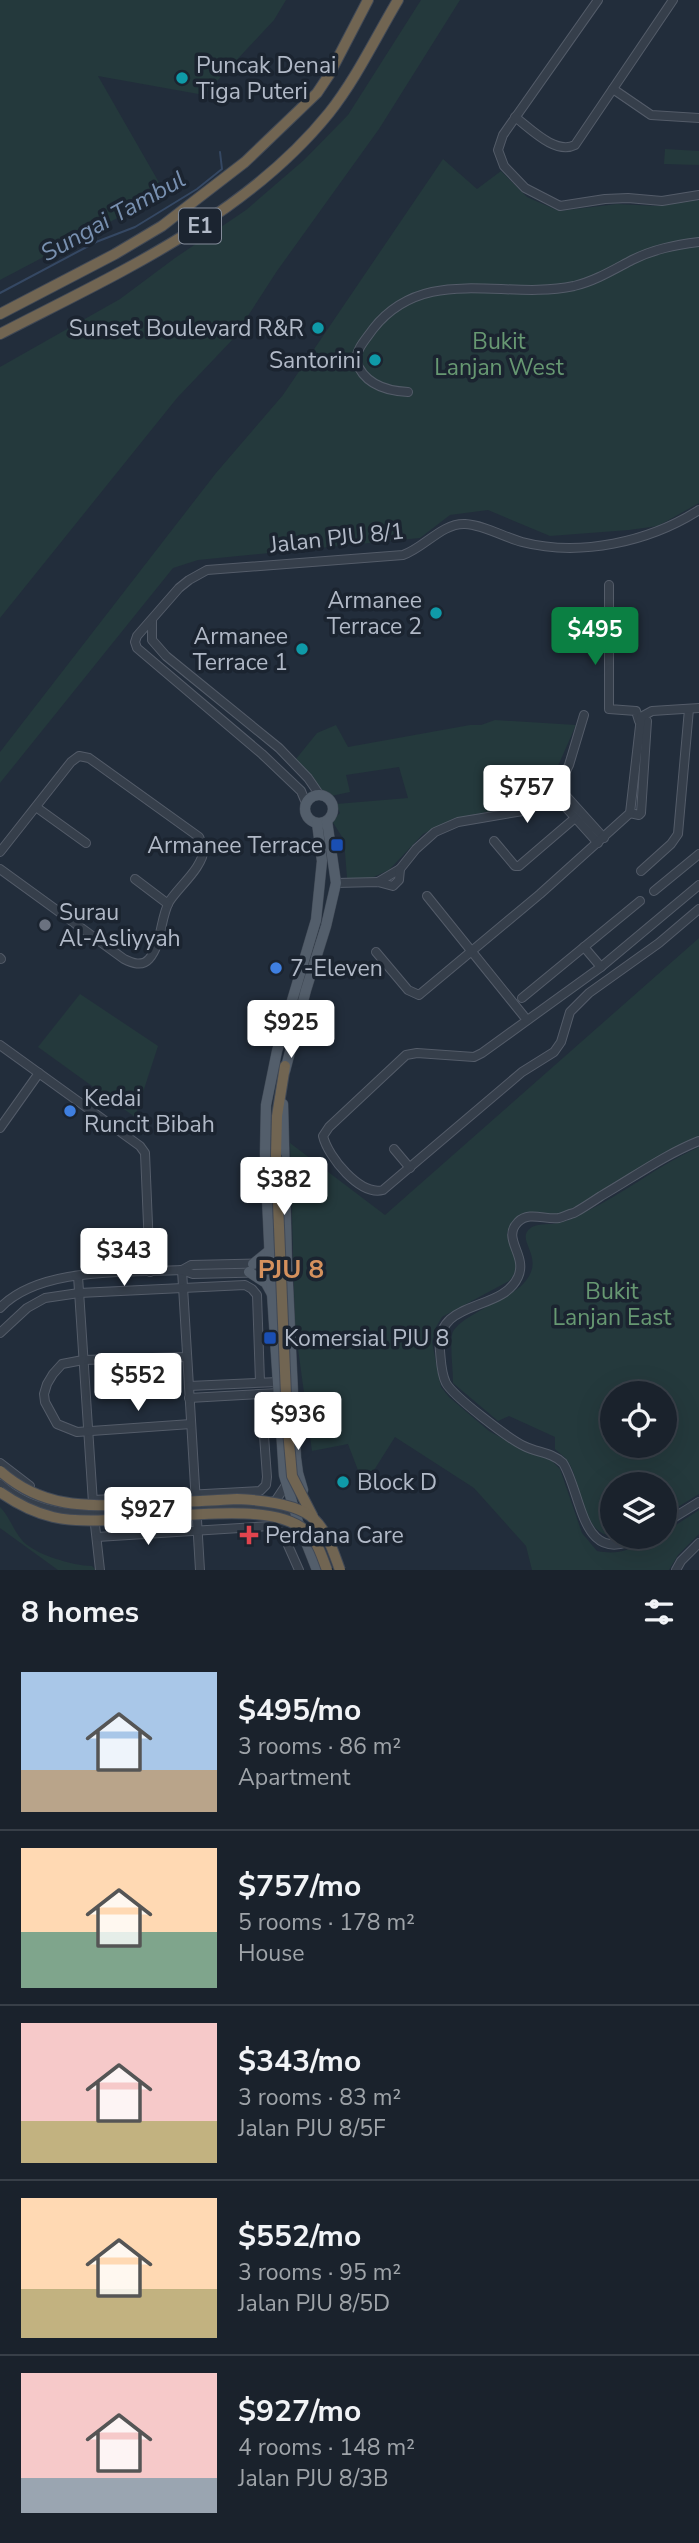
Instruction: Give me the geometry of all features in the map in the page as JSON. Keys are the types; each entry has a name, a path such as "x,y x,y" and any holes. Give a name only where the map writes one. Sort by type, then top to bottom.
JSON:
{"highway":[{"name":"E1","path":"0,314 115,254 162,226 245,162 317,93 368,0"},
{"name":"E1","path":"0,334 167,246 217,216 288,156 329,113 400,0"},
{"path":"285,1066 277,1116 276,1155 287,1419 292,1476 330,1544 340,1570"},
{"path":"0,1471 31,1493 57,1502 83,1506 260,1500 291,1507 315,1519"},
{"path":"0,1492 26,1509 54,1518 83,1521 237,1513 285,1520 307,1531 328,1570"}],"main road":[{"path":"319,794 328,797 333,804 333,813 322,822 308,818 305,813 306,803 319,794"},
{"path":"317,1570 286,1485 269,1251 266,1105 277,1051 327,926 336,883 322,822"},
{"path":"322,822 322,861 316,920 285,1066 283,1148 298,1474 328,1570"},
{"path":"269,1251 251,1268 265,1283 273,1298"}],"street":[{"path":"598,0 499,142 499,156 504,166 525,188 559,206 605,199 662,201 699,195"},
{"path":"514,117 556,146 567,149 577,143 673,0"},
{"path":"613,89 651,115 699,118"},
{"path":"408,392 390,390 367,380 358,368 356,356 366,338 387,313 405,301 429,292 451,288 541,290 575,286 654,251 699,242"},
{"name":"Jalan PJU 8/1","path":"306,803 301,792 262,754 137,648 135,642 142,630 189,580 207,570 403,555 413,552 446,529 465,524 541,546 597,545 641,537 672,525 699,510"},
{"path":"609,585 609,709 636,711 643,721"},
{"path":"152,621 152,639 166,656 279,748 308,778 319,794"},
{"path":"157,667 166,656"},
{"path":"376,953 408,990 419,995 601,841 630,813 641,813 643,721 647,712 699,708"},
{"path":"641,871 671,844 678,834 689,709"},
{"path":"336,883 378,882 387,886 396,884 400,869 416,849 435,832 458,822 523,811 555,789 569,765 583,715"},
{"path":"0,852 74,758 84,756 189,830 203,842 204,853 168,904 149,959 141,964 131,963 0,869"},
{"path":"555,789 601,841"},
{"path":"555,789 575,818 601,841"},
{"path":"36,807 86,843"},
{"path":"494,841 515,866 519,866 575,818"},
{"path":"654,891 699,854"},
{"path":"135,879 168,904"},
{"path":"699,885 601,967 474,1057 418,1053 406,1055 329,1127 323,1136 327,1147 353,1180 370,1191 383,1190 522,1072 554,1052 561,1042 570,1012 589,993 659,943 699,909"},
{"path":"427,897 527,1020"},
{"path":"522,998 640,901"},
{"path":"584,947 601,967"},
{"path":"0,1045 140,1146 145,1153 150,1272"},
{"path":"0,1128 40,1073"},
{"path":"600,1541 586,1526 563,1463 556,1457 526,1447 506,1434 447,1386 442,1370 440,1337 447,1320 497,1295 517,1280 522,1264 512,1230 519,1220 526,1216 558,1218 576,1212 673,1152 699,1141"},
{"path":"394,1149 410,1168"},
{"path":"0,1308 39,1284 56,1278 182,1270 191,1265 287,1268"},
{"path":"182,1270 200,1570"},
{"path":"78,1276 92,1500 100,1570"},
{"path":"0,1333 27,1308 45,1298 79,1293 245,1285 257,1295 260,1382"},
{"path":"187,1357 69,1361 50,1378 44,1394 47,1409 57,1424 71,1431 191,1424"},
{"path":"189,1386 260,1382 278,1387"},
{"path":"190,1398 261,1394 278,1387"},
{"path":"0,1463 32,1488 64,1499 92,1500 260,1490 266,1485 261,1394"},
{"path":"0,1484 10,1493 38,1507 67,1514 94,1515 266,1505 276,1500 286,1485"},
{"path":"677,1516 699,1502"},
{"path":"196,1510 276,1511 298,1522"},
{"path":"97,1537 270,1526 283,1534 299,1570"},
{"path":"676,1570 699,1543"}],"green space":[{"path":"0,0 286,0 274,20 204,95 98,76 165,193 0,280"},
{"path":"421,0 460,0 379,129 277,271 233,339 177,398 0,618 0,367 120,299 246,210 304,160 348,115"},
{"path":"665,149 699,151 699,165 664,164"},
{"name":"Bukit Lanjan West","path":"443,159 477,189 501,171 527,197 559,211 617,204 658,206 699,200 699,503 658,526 550,536 488,510 450,515 420,538 198,560 173,568 0,783 0,752 216,473 283,395"},
{"path":"495,720 576,725 550,784 503,809 455,818 423,834 389,870 367,880 347,878 344,840 332,821 340,813 336,804 408,798 399,767 346,775 350,792 331,796 321,791 296,759 317,733 336,725 348,747 481,725"},
{"name":"Bukit Lanjan East","path":"699,938 699,1137 658,1157 563,1214 528,1214 514,1222 507,1233 516,1257 514,1274 509,1281 442,1317 432,1342 441,1387 449,1397 489,1431 529,1453 551,1460 560,1469 582,1533 597,1551 677,1549 677,1524 699,1510 699,1534 678,1555 669,1570 532,1570 526,1546 474,1488 395,1437 364,1486 348,1444 312,1451 295,1327 290,1143 385,1215"},
{"path":"80,994 158,1046 135,1117 38,1047"},
{"name":"Bukit Lanjan East","path":"699,1147 699,1494 677,1508 677,1472 600,1472 600,1531 587,1516 572,1469 555,1449 555,1437 509,1416 498,1421 453,1383 452,1335 462,1322 524,1283 533,1265 526,1237 532,1227 558,1223 577,1216"},
{"path":"0,1507 21,1539 34,1550 75,1564 92,1566 96,1570 58,1570 0,1528"}],"waterway":[{"name":"Sungai Tambul","path":"0,293 96,242 135,227 197,189 222,169 220,152"}],"place":[{"name":"Puncak Denai Tiga Puteri","path":"182,78"},
{"name":"Sunset Boulevard R&R","path":"318,328"},
{"name":"Santorini","path":"375,360"},
{"name":"Armanee Terrace 2","path":"436,613"},
{"name":"Armanee Terrace 1","path":"302,649"},
{"name":"Armanee Terrace","path":"337,845"},
{"name":"Surau Al-Asliyyah","path":"45,925"},
{"name":"7-Eleven","path":"276,968"},
{"name":"Kedai Runcit Bibah","path":"70,1111"},
{"name":"Komersial PJU 8","path":"270,1338"},
{"name":"Block D","path":"343,1482"},
{"name":"Perdana Care","path":"249,1535"}],"district":[{"name":"PJU 8","path":"291,1269"}]}
